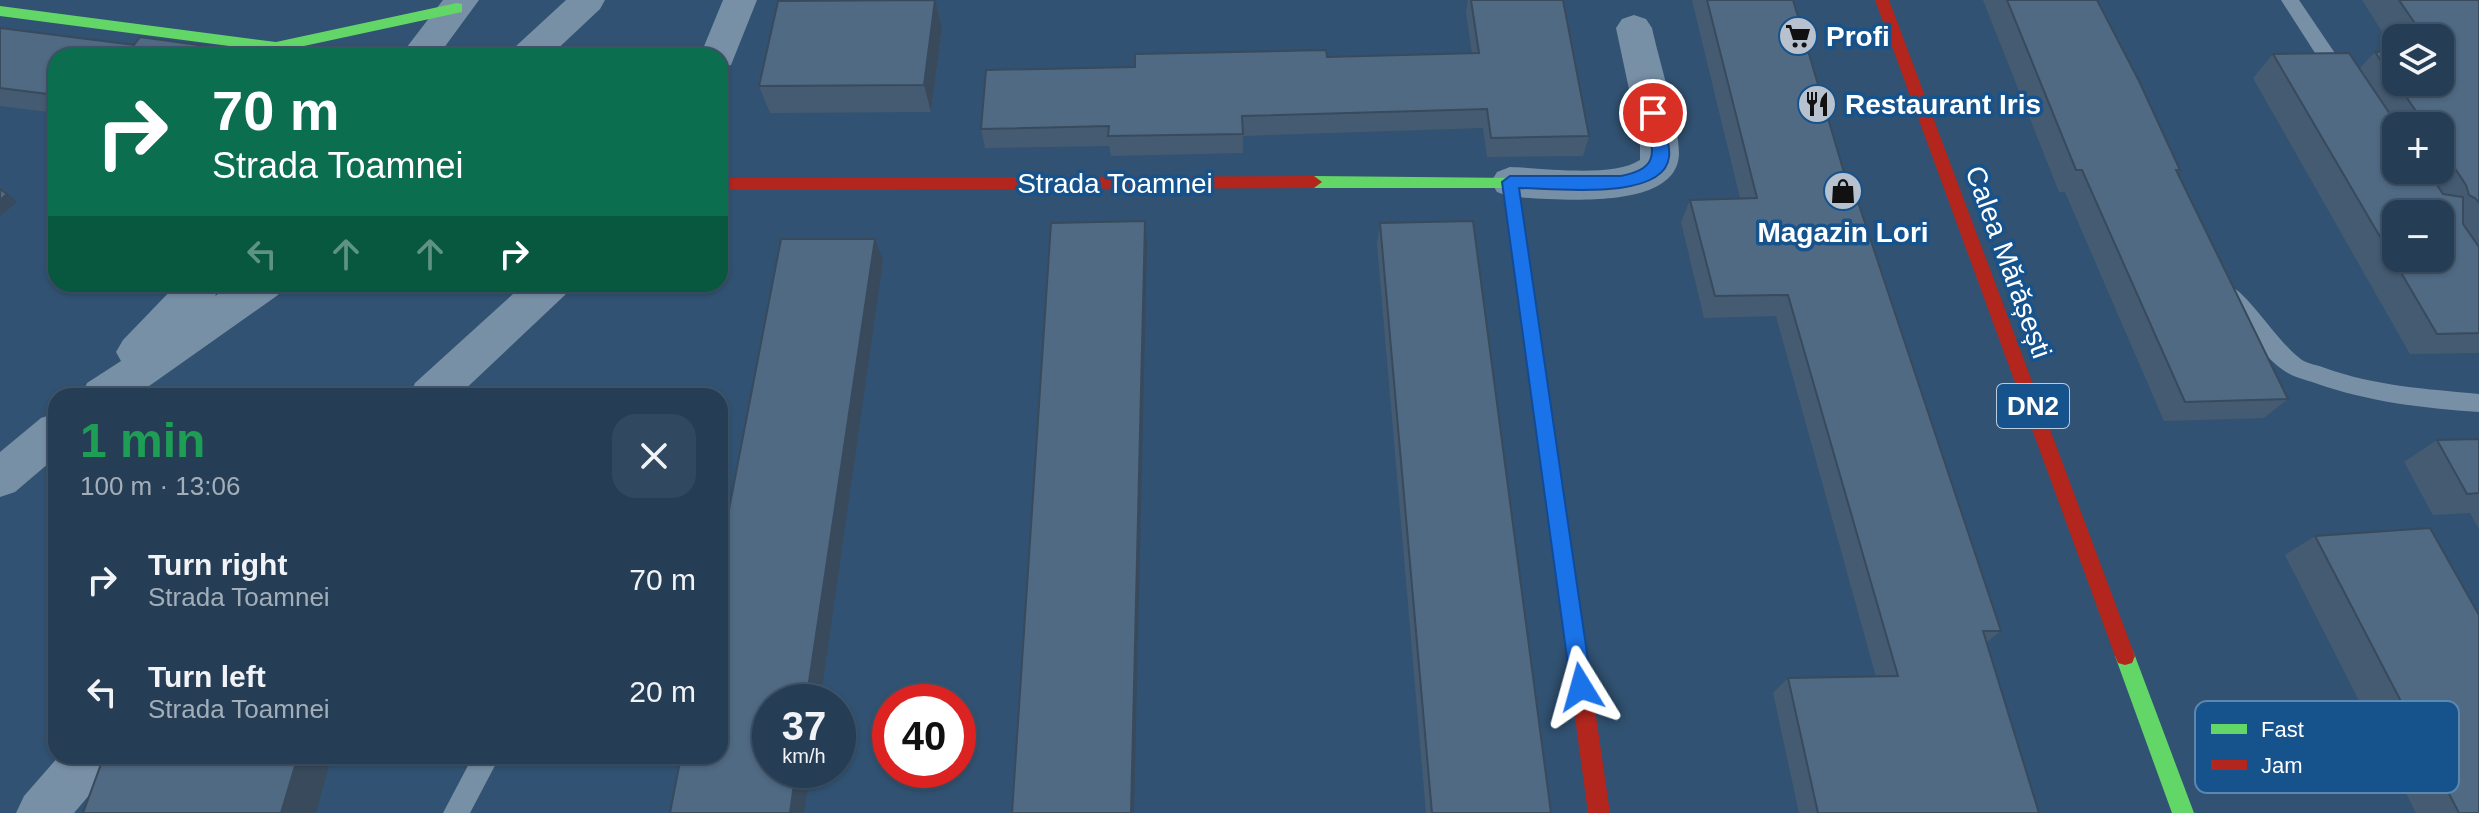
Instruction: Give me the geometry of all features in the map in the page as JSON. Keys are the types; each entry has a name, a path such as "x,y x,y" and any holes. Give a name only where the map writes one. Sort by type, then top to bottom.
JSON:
{"street":[{"path":"537,48 588,0"},
{"path":"721,48 740,0"},
{"name":"Calea Mărășești","path":"1882,0 2183,813"},
{"path":"291,48 460,4"},
{"path":"424,48 460,4"},
{"path":"0,11 259,48"},
{"name":"Strada Toamnei","path":"728,184 1621,182 1642,178 1655,170 1661,157 1634,28"},
{"path":"1510,182 1599,813"},
{"path":"102,388 194,292"},
{"path":"114,388 252,292"},
{"path":"439,388 542,292"},
{"path":"0,478 48,438"},
{"path":"41,813 84,764"}],"lane":[{"path":"2290,0 2347,86"},
{"path":"2227,284 2256,329 2294,366 2355,388 2409,397 2479,403"},
{"path":"456,813 483,764"}],"building":[{"path":"935,0 924,85 759,86 778,1"},
{"path":"1471,0 1563,0 1589,136 1491,138 1487,109 1242,116 1243,134 1108,136 1109,126 981,129 986,70 1135,67 1135,54 1326,50 1327,57 1479,53"},
{"path":"1707,0 1793,0 1851,196 1856,196 2001,631 1983,631 2039,813 1818,813 1788,678 1898,676 1788,295 1715,296 1690,200 1757,198"},
{"path":"2007,0 2097,0 2139,81 2180,170 2176,170 2288,399 2185,402 2082,170 2076,170"},
{"path":"2399,0 2479,0 2479,203 2469,195 2454,167 2454,112 2417,112 2406,96 2454,96 2454,24 2415,24"},
{"path":"0,28 134,45 140,37 221,48 48,48 48,94 0,88"},
{"path":"2349,53 2389,112 2382,112 2382,184 2436,184 2443,194 2463,197 2463,224 2479,247 2479,333 2437,334 2401,272 2454,272 2454,200 2382,200 2382,240 2273,54"},
{"path":"1145,221 1131,813 1012,813 1051,223"},
{"path":"1473,221 1551,813 1432,813 1380,223"},
{"path":"781,239 875,239 809,684 752,684 752,788 793,788 790,813 670,813 679,764 728,764 728,514"},
{"path":"2479,439 2479,493 2467,494 2437,440"},
{"path":"2430,528 2479,615 2479,813 2459,813 2449,793 2459,793 2459,701 2401,701 2315,536"},
{"path":"101,764 296,764 281,813 83,813"}],"traffic: fast":[{"path":"0,11 276,47 457,8"},
{"path":"1314,182 1510,182 1535,357"},
{"path":"2125,656 2183,813"}],"traffic: jam":[{"path":"1882,0 2125,656"},
{"path":"728,184 1314,182"},
{"path":"1535,357 1599,813"}],"place":[{"name":"Profi","path":"1798,36"},
{"name":"Restaurant Iris","path":"1817,104"},
{"name":"Magazin Lori","path":"1843,191"}],"route":[{"path":"1581,687 1510,182 1621,182 1642,178 1655,170 1661,157 1653,113"}]}
